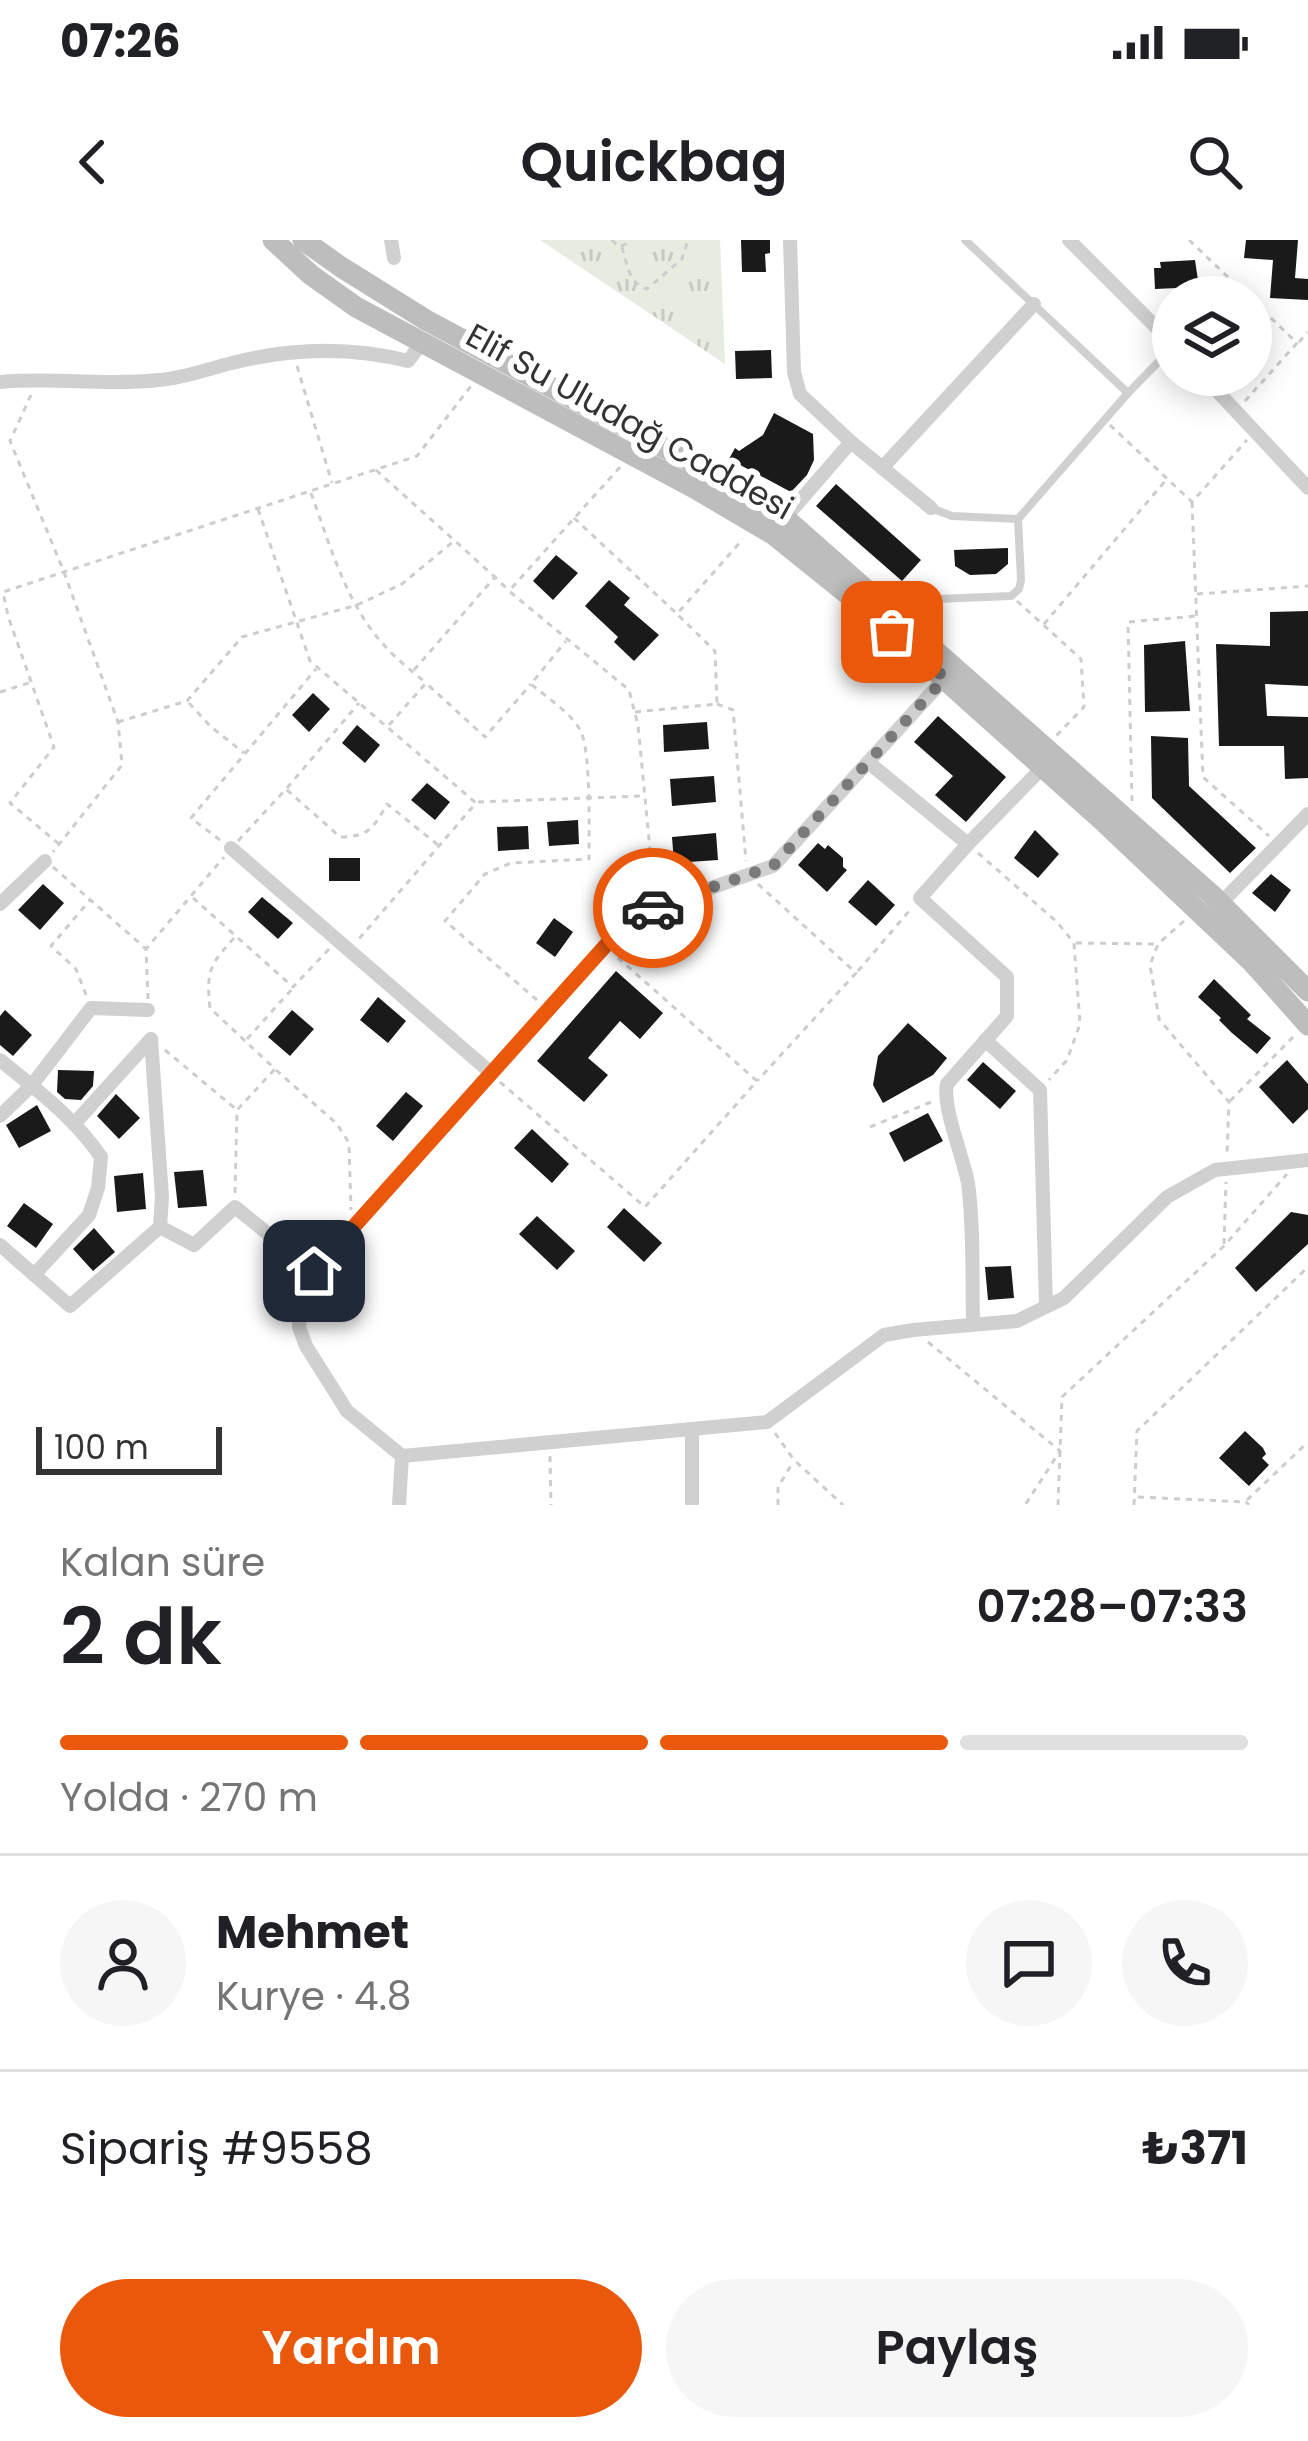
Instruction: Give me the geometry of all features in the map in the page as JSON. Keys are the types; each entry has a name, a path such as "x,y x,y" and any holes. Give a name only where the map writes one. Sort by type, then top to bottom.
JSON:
{"main road":[{"name":"Elif Su Uludağ Caddesi","path":"273,240 356,307 774,535 1133,827 1221,903 1308,991"},
{"name":"Elif Su Uludağ Caddesi","path":"303,240 427,320 666,448 784,518 881,601 1251,961 1307,1024"}],"street":[{"path":"790,240 794,372 800,394 931,508"},
{"path":"1069,240 1152,325"},
{"path":"882,468 1034,304"},
{"path":"0,382 155,381 292,351 338,349 408,361 421,344"},
{"path":"1222,396 1308,488"},
{"path":"784,518 850,442"},
{"path":"945,678 773,866 632,916 314,1271 302,1295 299,1328 346,1411 402,1456 767,1422 884,1335 1017,1321 1064,1298 1167,1197 1215,1170 1303,1160"},
{"path":"973,1324 968,1185 944,1097 946,1084 1007,1016 1006,977 920,898 1043,758"},
{"path":"868,762 968,844"},
{"path":"1221,903 1308,814"},
{"path":"231,848 490,1072"},
{"path":"0,904 45,861"},
{"path":"0,1116 32,1085 92,1008 148,1010"},
{"path":"74,1124 151,1039"},
{"path":"0,1245 70,1306 160,1227 151,1039"},
{"path":"985,1040 1040,1090 1046,1306"},
{"path":"0,1060 74,1124 101,1156 89,1215 34,1275"},
{"path":"160,1227 194,1245 235,1207 314,1271"},
{"path":"692,1429 692,1505"},
{"path":"399,1505 402,1456"}],"lane":[{"path":"965,240 1128,393"},
{"path":"881,601 1011,596 1021,580 1018,519 1152,368"},
{"path":"931,508 952,516 1018,519"}],"path":[{"path":"611,240 616,247 628,240"},
{"path":"622,247 631,278 647,290 682,259 688,240"},
{"path":"1190,240 1227,276"},
{"path":"1272,319 1297,343"},
{"path":"1236,411 1308,332"},
{"path":"292,351 332,485"},
{"path":"3,592 417,456 480,375"},
{"path":"50,380 34,388 10,441 118,722 122,765 45,861 146,950"},
{"path":"1105,419 1192,502"},
{"path":"1254,431 1192,502 1203,777 1278,844"},
{"path":"0,438 10,441"},
{"path":"509,591 631,454"},
{"path":"376,470 566,641 629,690 651,860 648,910"},
{"path":"1043,625 1168,479"},
{"path":"311,492 339,569 383,644 485,737 566,641"},
{"path":"258,509 310,661 476,802 645,796"},
{"path":"574,518 715,651 718,704"},
{"path":"677,614 756,524"},
{"path":"118,722 187,701 242,637 357,605 402,584 454,541"},
{"path":"412,671 494,577"},
{"path":"0,583 3,604 54,747 10,803 59,844"},
{"path":"1196,594 1308,586"},
{"path":"1011,596 1081,658 1084,707 1043,758"},
{"path":"1133,827 1128,622 1196,616"},
{"path":"231,848 191,818 318,668"},
{"path":"0,692 32,682"},
{"path":"388,727 426,683"},
{"path":"531,685 581,730 589,859 511,863 485,874 445,921 547,1010"},
{"path":"187,701 245,754"},
{"path":"148,1010 146,950 360,702"},
{"path":"635,712 718,704 733,710 748,875 856,973"},
{"path":"286,789 340,837 355,837 373,828 387,804 438,845"},
{"path":"246,1040 293,987 343,945 476,802"},
{"path":"968,844 1057,922 1074,943 1080,1024 1067,1060 1040,1090"},
{"path":"191,896 293,987"},
{"path":"490,1072 645,1207 920,898"},
{"path":"90,900 51,946 76,969 92,1008"},
{"path":"1197,910 1158,944 1150,965 1159,1019 1229,1102 1224,1246"},
{"path":"236,937 212,962 207,980 210,1008 337,1124 349,1143 352,1228"},
{"path":"1074,943 1158,944"},
{"path":"605,946 757,1081"},
{"path":"1229,1102 1307,1024"},
{"path":"151,1039 237,1110"},
{"path":"235,1207 237,1110 274,1069"},
{"path":"870,1127 944,1097"},
{"path":"1058,1505 1063,1397 1224,1246 1303,1160"},
{"path":"1134,1505 1137,1431 1308,1267"},
{"path":"913,1330 1060,1450"},
{"path":"767,1422 794,1460 843,1505"},
{"path":"550,1442 551,1505"},
{"path":"1135,1496 1247,1503 1308,1442"},
{"path":"1025,1505 1060,1450"},
{"path":"778,1505 778,1487 794,1460"}],"green space":[{"path":"540,240 720,240 725,364"}],"building":[{"path":"741,240 770,240 766,272 742,272"},
{"path":"1246,240 1298,240 1295,278 1308,279 1308,300 1272,298 1273,260 1244,258"},
{"path":"1195,260 1197,276 1154,276 1160,262"},
{"path":"771,350 772,378 736,379 735,351"},
{"path":"774,413 813,434 814,460 791,492 729,459 735,448 739,451 763,435"},
{"path":"836,484 921,560 902,581 816,506"},
{"path":"1008,548 1008,564 996,574 970,575 955,566 954,550"},
{"path":"556,555 578,573 553,600 533,581"},
{"path":"609,580 630,598 624,605 659,635 634,661 614,642 618,637 585,606"},
{"path":"1308,611 1308,686 1265,684 1267,716 1308,717 1308,778 1285,779 1284,746 1219,746 1216,644 1270,646 1270,612"},
{"path":"1185,641 1190,711 1145,712 1144,645"},
{"path":"313,693 330,709 309,732 292,715"},
{"path":"938,716 1006,777 966,822 935,795 953,776 914,742"},
{"path":"707,722 709,749 664,752 663,725"},
{"path":"357,725 380,745 365,763 342,743"},
{"path":"1151,736 1188,738 1189,786 1256,848 1230,873 1152,798"},
{"path":"714,776 716,802 672,806 670,779"},
{"path":"427,783 450,802 435,820 411,800"},
{"path":"578,820 579,844 549,846 547,822"},
{"path":"528,826 529,849 498,851 497,827"},
{"path":"1035,830 1059,854 1038,878 1014,858"},
{"path":"716,833 718,860 674,863 672,837"},
{"path":"818,843 843,858 847,870 827,892 798,865"},
{"path":"329,858 360,858 360,881 329,881"},
{"path":"1271,874 1291,890 1275,912 1252,893"},
{"path":"868,880 895,905 876,926 848,902"},
{"path":"43,884 64,903 40,930 18,910"},
{"path":"262,897 293,923 278,939 248,912"},
{"path":"554,918 573,932 555,957 536,943"},
{"path":"616,971 663,1013 640,1039 620,1021 588,1058 608,1075 584,1102 537,1061"},
{"path":"1214,979 1251,1015 1247,1019 1271,1038 1257,1054 1198,997"},
{"path":"378,997 406,1021 388,1043 360,1020"},
{"path":"5,1010 32,1035 13,1056 0,1045 0,1016"},
{"path":"292,1010 314,1029 290,1056 268,1037"},
{"path":"908,1023 947,1058 933,1075 883,1103 873,1085 878,1056"},
{"path":"1287,1060 1308,1084 1308,1109 1293,1124 1259,1087"},
{"path":"983,1062 1016,1091 1000,1109 967,1080"},
{"path":"58,1070 94,1071 93,1086 81,1100 65,1099 57,1092"},
{"path":"406,1092 423,1106 393,1141 376,1126"},
{"path":"116,1094 140,1118 119,1139 97,1116"},
{"path":"37,1105 51,1131 19,1148 6,1125"},
{"path":"928,1113 943,1141 904,1162 889,1133"},
{"path":"532,1129 569,1164 552,1183 514,1148"},
{"path":"203,1170 207,1206 178,1208 174,1172"},
{"path":"143,1173 146,1209 117,1212 114,1176"},
{"path":"24,1203 53,1224 36,1248 7,1226"},
{"path":"624,1208 662,1243 644,1262 607,1227"},
{"path":"1291,1212 1308,1215 1308,1244 1256,1292 1235,1268"},
{"path":"537,1216 575,1251 557,1270 519,1234"},
{"path":"94,1228 115,1252 93,1271 73,1249"},
{"path":"1011,1266 1014,1298 988,1300 985,1267"},
{"path":"1245,1431 1263,1448 1262,1458 1269,1465 1249,1486 1219,1458"}],"way so far":[{"path":"653,908 773,866 945,678 892,632"}],"route":[{"path":"314,1271 632,916 653,908"}]}
